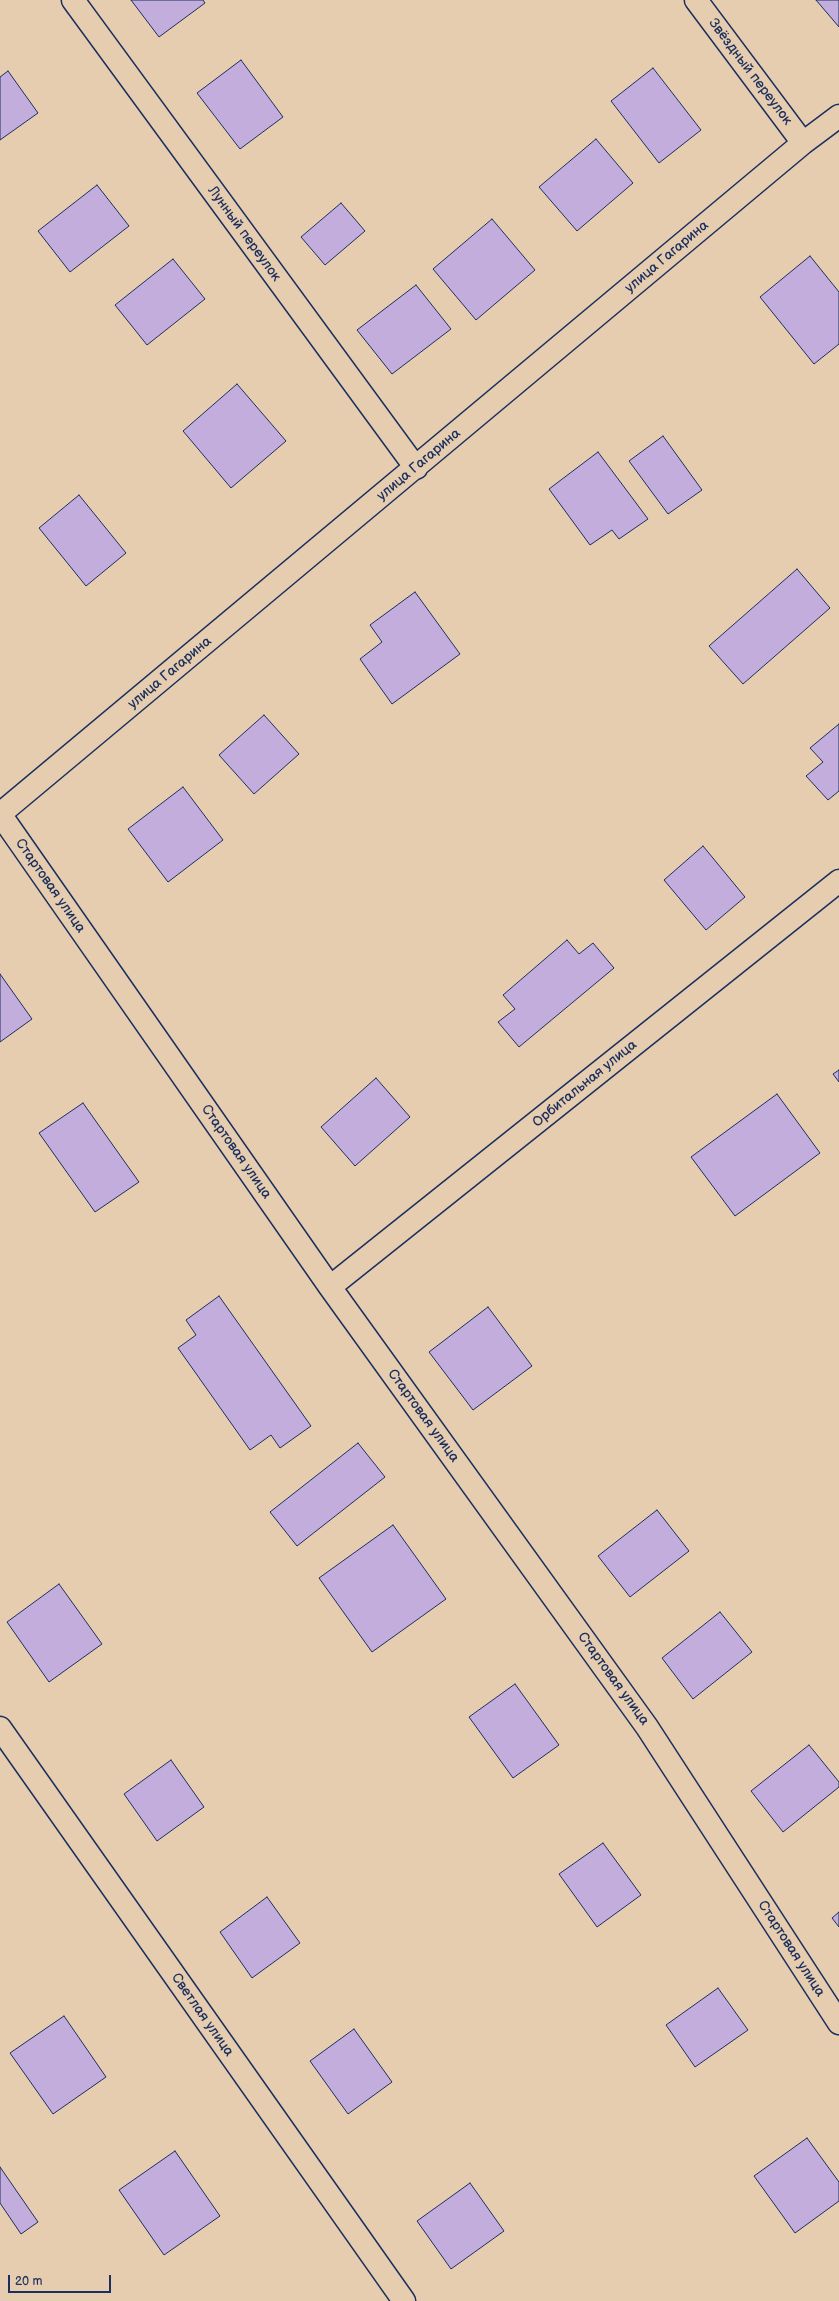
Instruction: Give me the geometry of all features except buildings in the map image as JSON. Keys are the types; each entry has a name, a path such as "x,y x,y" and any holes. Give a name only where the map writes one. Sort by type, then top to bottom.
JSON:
{"street":[{"name":"Лунный переулок","path":"73,0 416,468"},
{"name":"Звёздный переулок","path":"696,0 803,143"},
{"name":"улица Гагарина","path":"0,814 416,468 803,143 839,116"},
{"name":"Стартовая улица","path":"0,814 330,1287 648,1727 839,2023"},
{"name":"Орбитальная улица","path":"330,1287 839,881"},
{"name":"Светлая улица","path":"0,1728 404,2301"}]}
